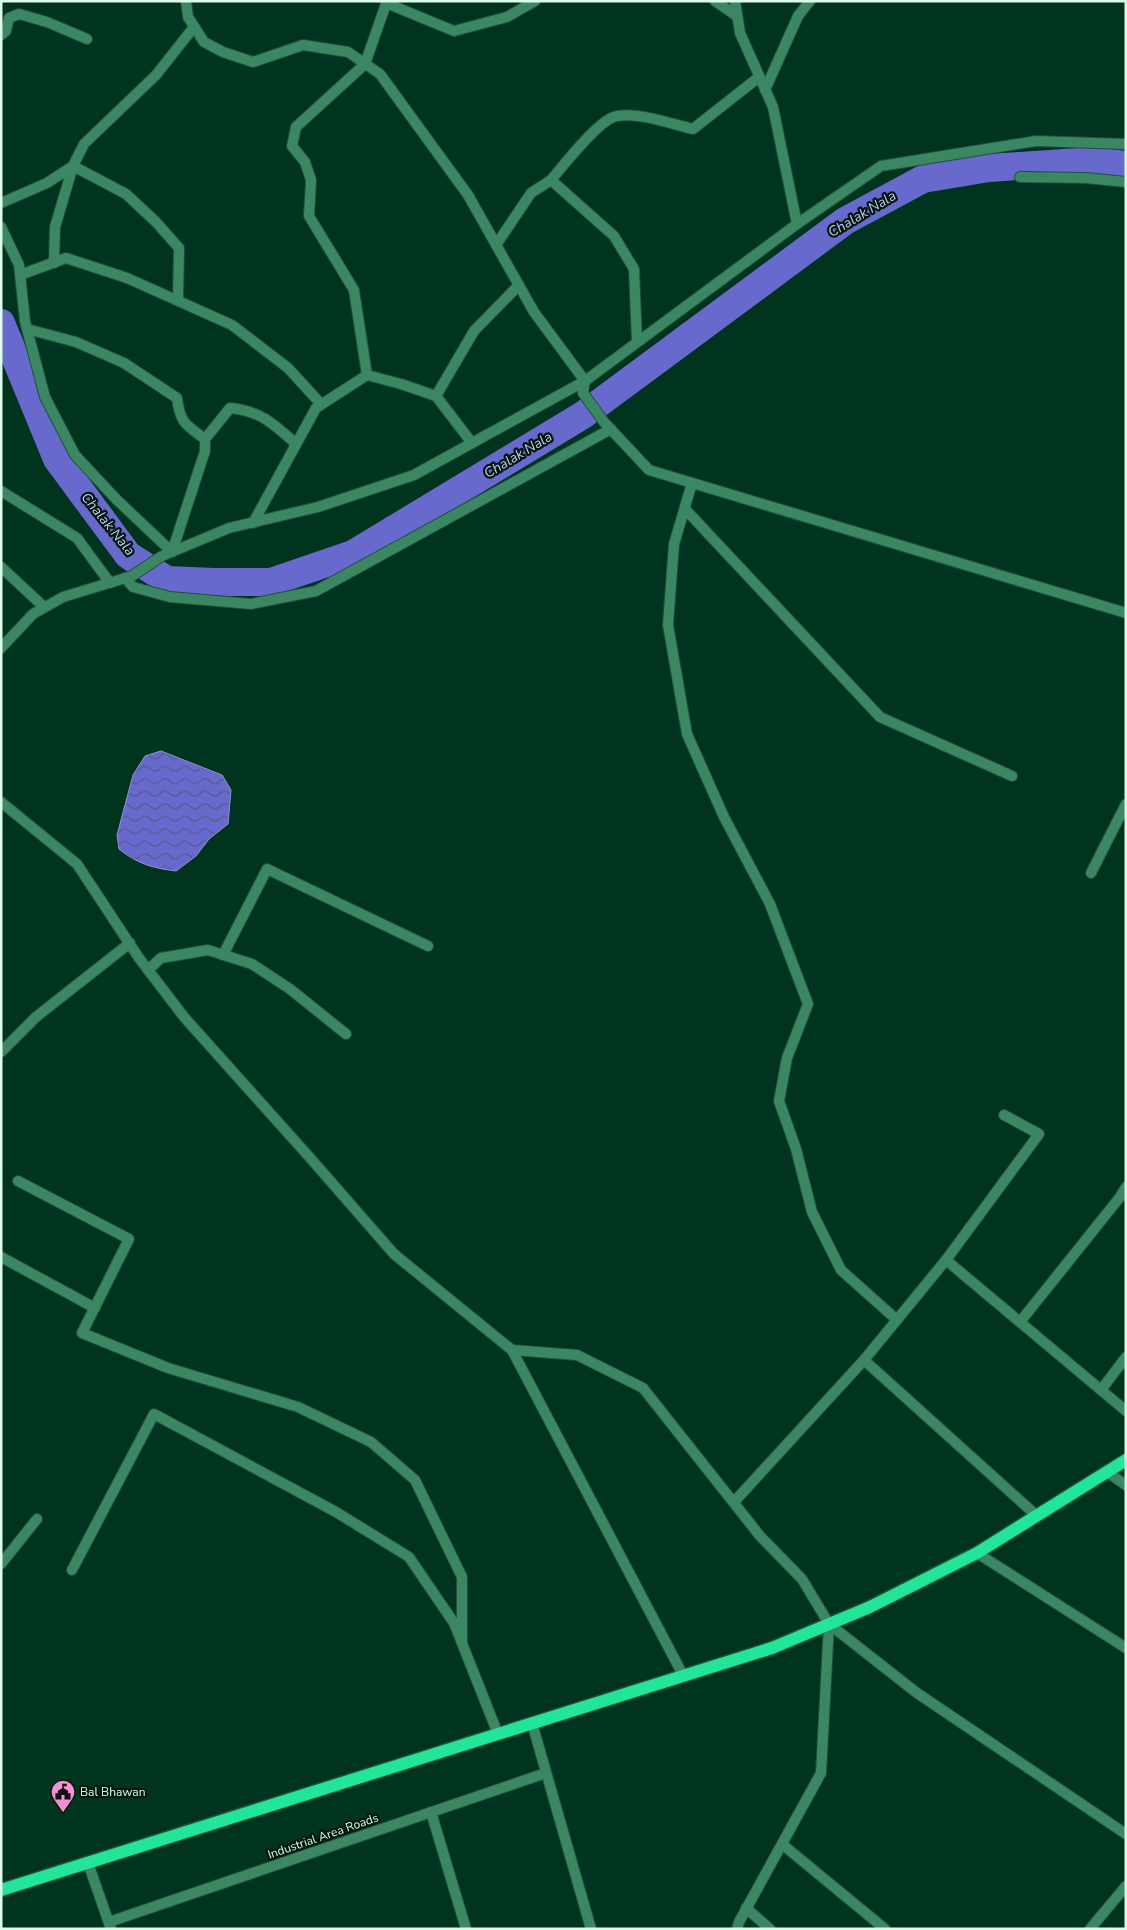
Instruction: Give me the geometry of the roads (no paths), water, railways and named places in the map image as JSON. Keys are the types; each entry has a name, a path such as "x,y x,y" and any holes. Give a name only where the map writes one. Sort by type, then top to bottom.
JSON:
{"main road":[{"path":"1,1890 772,1648 870,1607 977,1554 1126,1460"}],"street":[{"path":"186,1 188,17 204,42 223,52 253,62 303,45 348,52 380,74 468,195 534,312 585,381 583,394 607,425 649,470 1126,613"},
{"path":"367,375 354,290 309,216 311,180 305,162 292,146 296,127 366,64 386,2 454,31 507,17 536,1"},
{"path":"716,1 737,16"},
{"path":"735,1 740,33 773,107 797,224"},
{"path":"765,90 798,16 810,1"},
{"path":"1,35 6,32 9,18 19,14 47,22 87,39"},
{"path":"54,263 55,227 74,166 84,144 156,75 194,27"},
{"path":"496,245 531,193 551,180 595,130 615,116 635,116 693,129 759,77"},
{"path":"1,648 33,614 63,597 129,577 167,554 229,528 318,507 414,475 585,381 797,224 881,166 1036,141 1126,144"},
{"path":"1,203 47,183 74,166"},
{"path":"74,166 126,194 156,222 179,248 178,300"},
{"path":"1020,177 1086,178 1126,182"},
{"path":"551,180 614,236 634,269 637,342"},
{"path":"1,227 19,264 27,329 45,397 75,455 167,554"},
{"path":"20,275 66,258 127,278 232,325 288,368 321,404"},
{"path":"436,396 474,331 519,285"},
{"path":"27,329 76,342 124,363 176,398 178,410 184,424 205,439"},
{"path":"253,523 316,408 367,375 436,396 472,443"},
{"path":"167,554 205,451 205,439 230,408 246,410 269,420 296,444"},
{"path":"129,577 132,587 170,597 251,604 316,591 607,425"},
{"path":"692,483 674,544 668,625 687,734 724,817 770,904 808,1004 787,1058 779,1101 796,1150 812,1212 841,1270 897,1320"},
{"path":"1,491 77,538 110,583"},
{"path":"684,509 880,717 1012,776"},
{"path":"1,567 44,607"},
{"path":"1,802 77,864 148,970 184,1017 394,1254 512,1350 683,1675"},
{"path":"1091,873 1126,804"},
{"path":"224,955 267,869 428,946"},
{"path":"1,1052 36,1017 130,943"},
{"path":"148,970 161,958 208,950 252,964 290,989 346,1034"},
{"path":"734,1502 864,1360 946,1260 1039,1134 1004,1115"},
{"path":"18,1181 129,1239 82,1333 168,1368 298,1407 371,1442 415,1480 462,1577 462,1643"},
{"path":"1020,1322 1126,1187"},
{"path":"1,1257 94,1308"},
{"path":"946,1260 1126,1411"},
{"path":"512,1350 577,1355 643,1388 760,1536 802,1579 830,1624 917,1693 1126,1834"},
{"path":"1101,1390 1126,1357"},
{"path":"864,1360 1036,1516"},
{"path":"72,1570 154,1414 336,1512 409,1557 454,1622 498,1734"},
{"path":"1107,1472 1126,1485"},
{"path":"1,1564 37,1520"},
{"path":"977,1554 1126,1648"},
{"path":"737,1929 746,1908 820,1773 830,1624"},
{"path":"532,1723 591,1929"},
{"name":"Industrial Area Roads","path":"88,1863 110,1925 546,1773"},
{"path":"431,1812 466,1929"},
{"path":"782,1844 885,1929"},
{"path":"1090,1929 1126,1886"},
{"path":"746,1908 770,1929"}],"water":[{"path":"161,751 222,775 231,790 228,824 209,839 196,856 176,871 152,867 139,862 119,849 117,835 133,775 145,756"}],"waterway":[{"name":"Chalak Nala","path":"1,323 57,459 128,555 167,580 271,582 353,554 583,415 845,221 923,179 989,168 1093,161 1126,165"}],"place":[{"name":"Bal Bhawan","path":"63,1813"}]}
